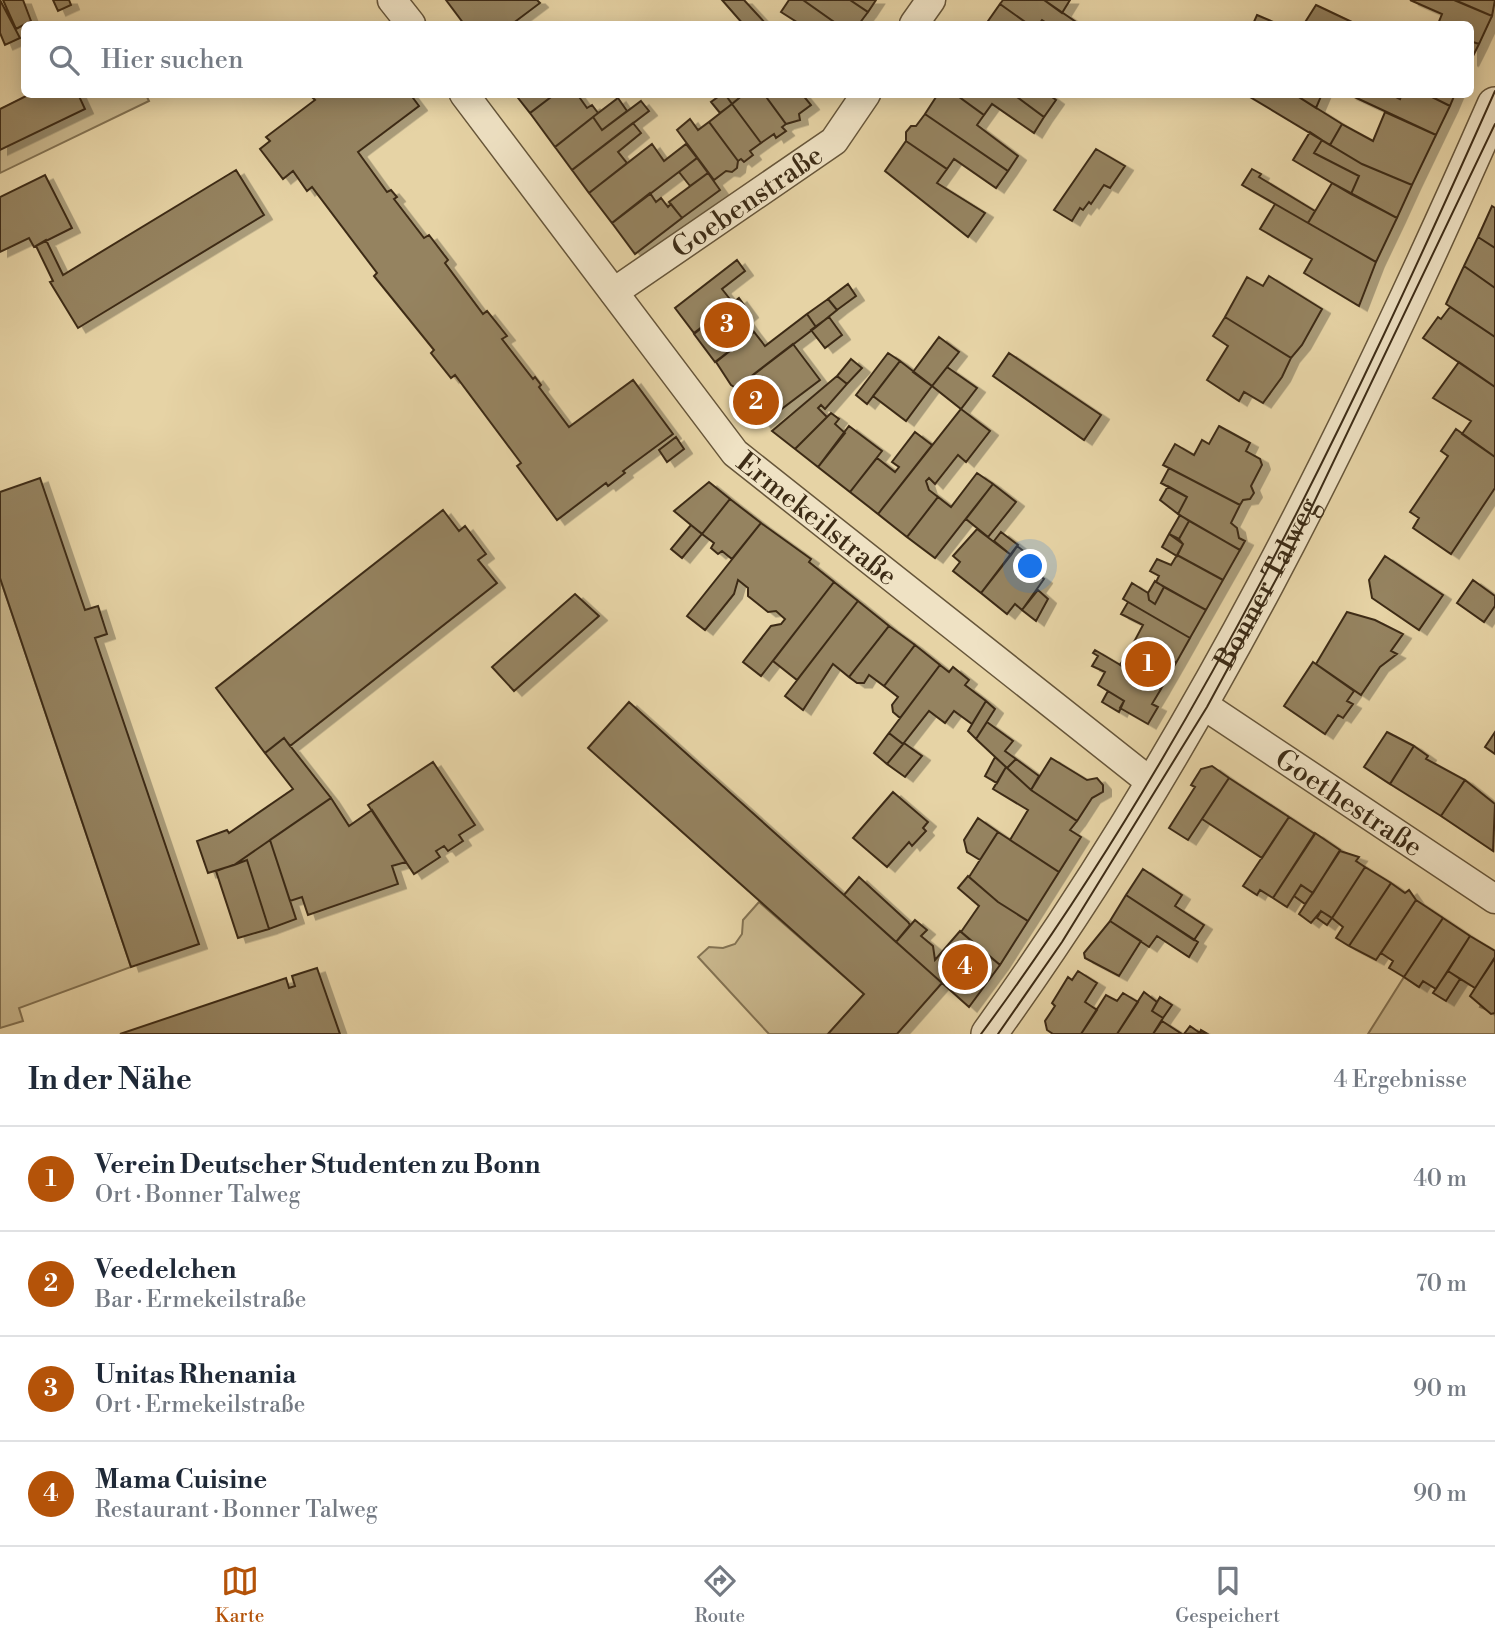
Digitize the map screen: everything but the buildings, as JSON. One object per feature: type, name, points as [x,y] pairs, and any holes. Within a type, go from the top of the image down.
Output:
[{"type":"street","points":[[392,0],[409,21]]},
{"type":"street","points":[[916,21],[931,0]]},
{"type":"street","name":"Ermekeilstraße","points":[[467,98],[735,453],[1153,784]]},
{"type":"street","name":"Goebenstraße","points":[[614,292],[834,141],[863,98]]},
{"type":"street","name":"Bonner Talweg","points":[[989,1034],[1065,925],[1202,704],[1282,557],[1422,265],[1495,105]]},
{"type":"street","name":"Goethestraße","points":[[1202,704],[1495,900]]},
{"type":"shaded area","points":[[24,98],[148,98],[149,101],[0,173],[0,109]]},
{"type":"shaded area","points":[[0,578],[131,967],[19,1008],[23,1021],[0,1028]]},
{"type":"shaded area","points":[[759,902],[864,994],[828,1034],[769,1034],[698,957],[709,947],[723,948],[735,944],[742,934],[743,920]]},
{"type":"shaded area","points":[[1404,977],[1419,987],[1423,981],[1436,989],[1460,979],[1475,988],[1482,1003],[1480,1007],[1495,1013],[1495,1034],[1368,1034]]},
{"type":"tram line","points":[[981,1034],[1058,924],[1131,811],[1264,577],[1383,336],[1495,91]]},
{"type":"tram line","points":[[998,1034],[1062,942],[1207,707],[1286,561],[1495,124]]},
{"type":"place","name":"Unitas Rhenania","points":[[727,325]]},
{"type":"place","name":"Veedelchen","points":[[756,402]]},
{"type":"place","name":"Verein Deutscher Studenten zu Bonn","points":[[1148,664]]},
{"type":"place","name":"Mama Cuisine","points":[[965,967]]}]
